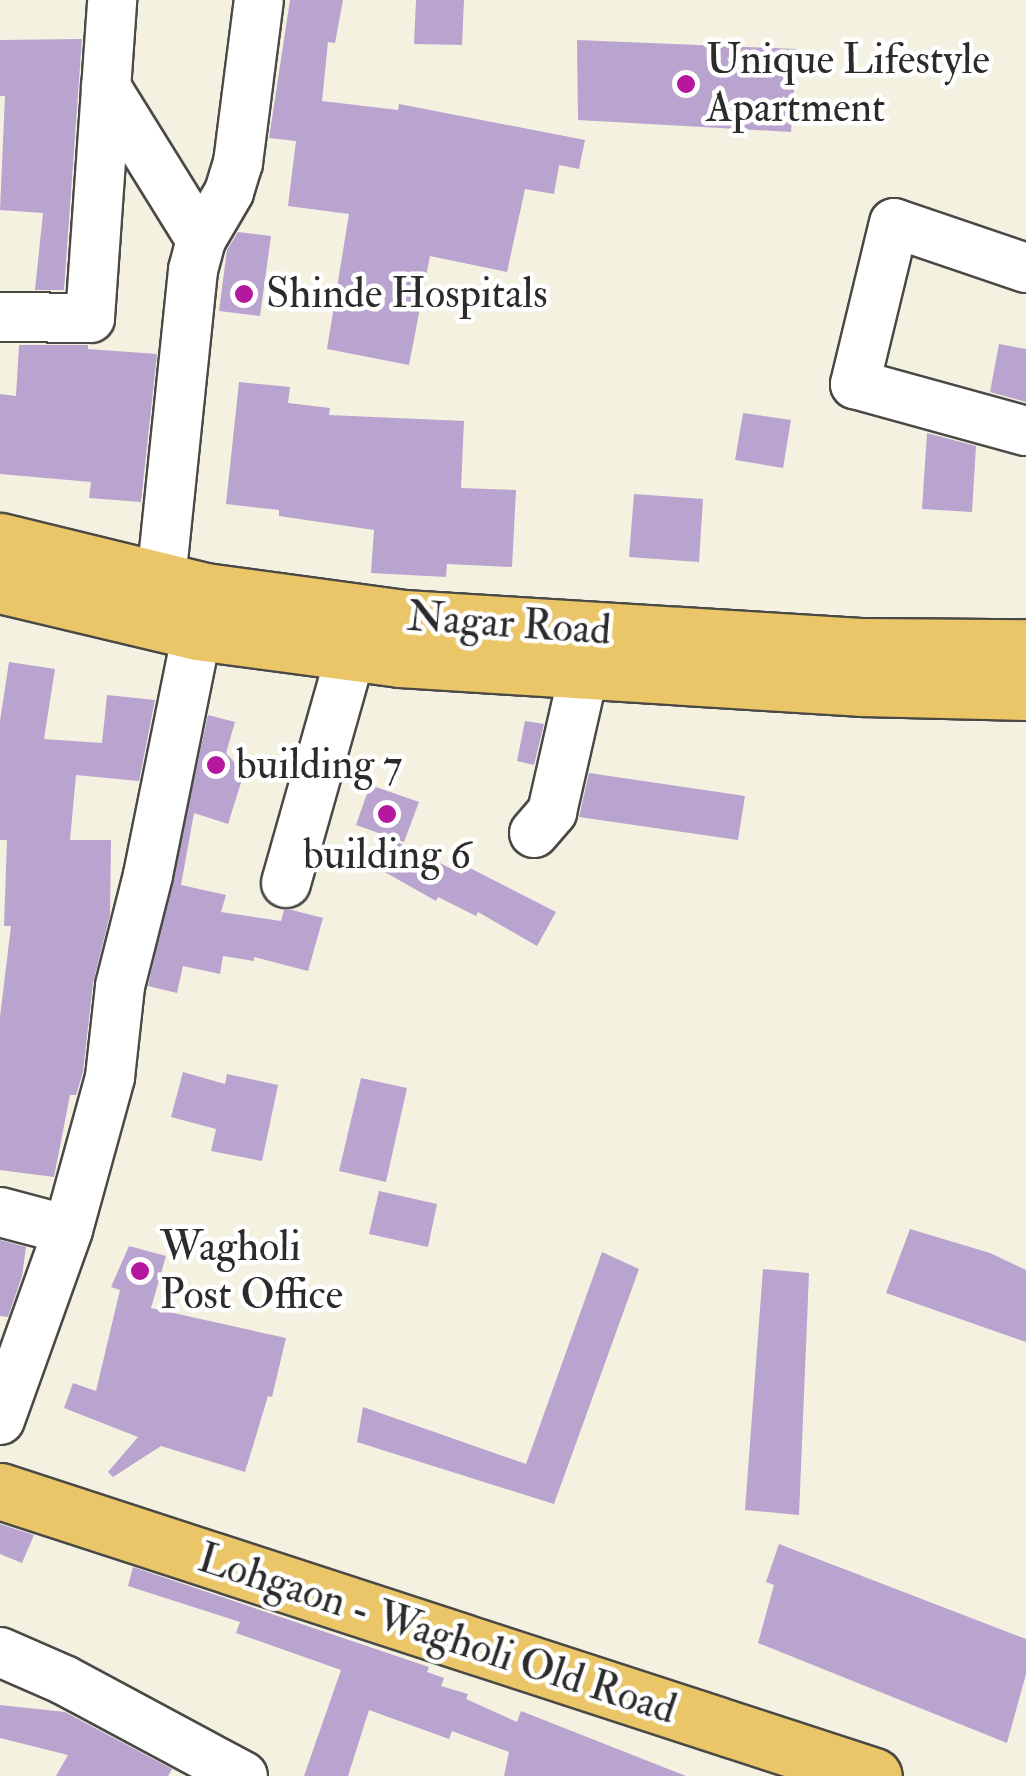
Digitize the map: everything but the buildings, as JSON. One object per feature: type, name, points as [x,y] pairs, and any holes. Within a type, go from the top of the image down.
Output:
[{"type":"main road","name":"Nagar Road","points":[[0,542],[205,591],[404,618],[864,646],[1026,647]]},
{"type":"main road","name":"Nagar Road","points":[[0,585],[197,632],[352,653],[863,688],[1026,692]]},
{"type":"main road","name":"Lohgaon - Wagholi Old Road","points":[[0,1491],[874,1776]]},
{"type":"street","points":[[0,317],[90,318],[112,0]]},
{"type":"street","points":[[161,580],[193,270],[201,240],[229,192],[238,162],[259,0]]},
{"type":"street","points":[[106,86],[201,240]]},
{"type":"street","points":[[1026,268],[894,223],[855,384],[1026,431]]},
{"type":"street","points":[[0,1420],[68,1230],[110,1078],[120,986],[148,875],[197,632]]},
{"type":"street","points":[[286,883],[352,653]]},
{"type":"street","points":[[534,833],[552,812],[584,671]]},
{"type":"street","points":[[0,1212],[68,1230]]},
{"type":"street","points":[[0,1652],[64,1680],[243,1776]]},
{"type":"place","name":"Unique Lifestyle Apartment","points":[[686,84]]},
{"type":"place","name":"Shinde Hospitals","points":[[244,294]]},
{"type":"place","name":"building 7","points":[[216,765]]},
{"type":"place","name":"building 6","points":[[387,814]]},
{"type":"place","name":"Wagholi Post Office","points":[[140,1271]]}]
